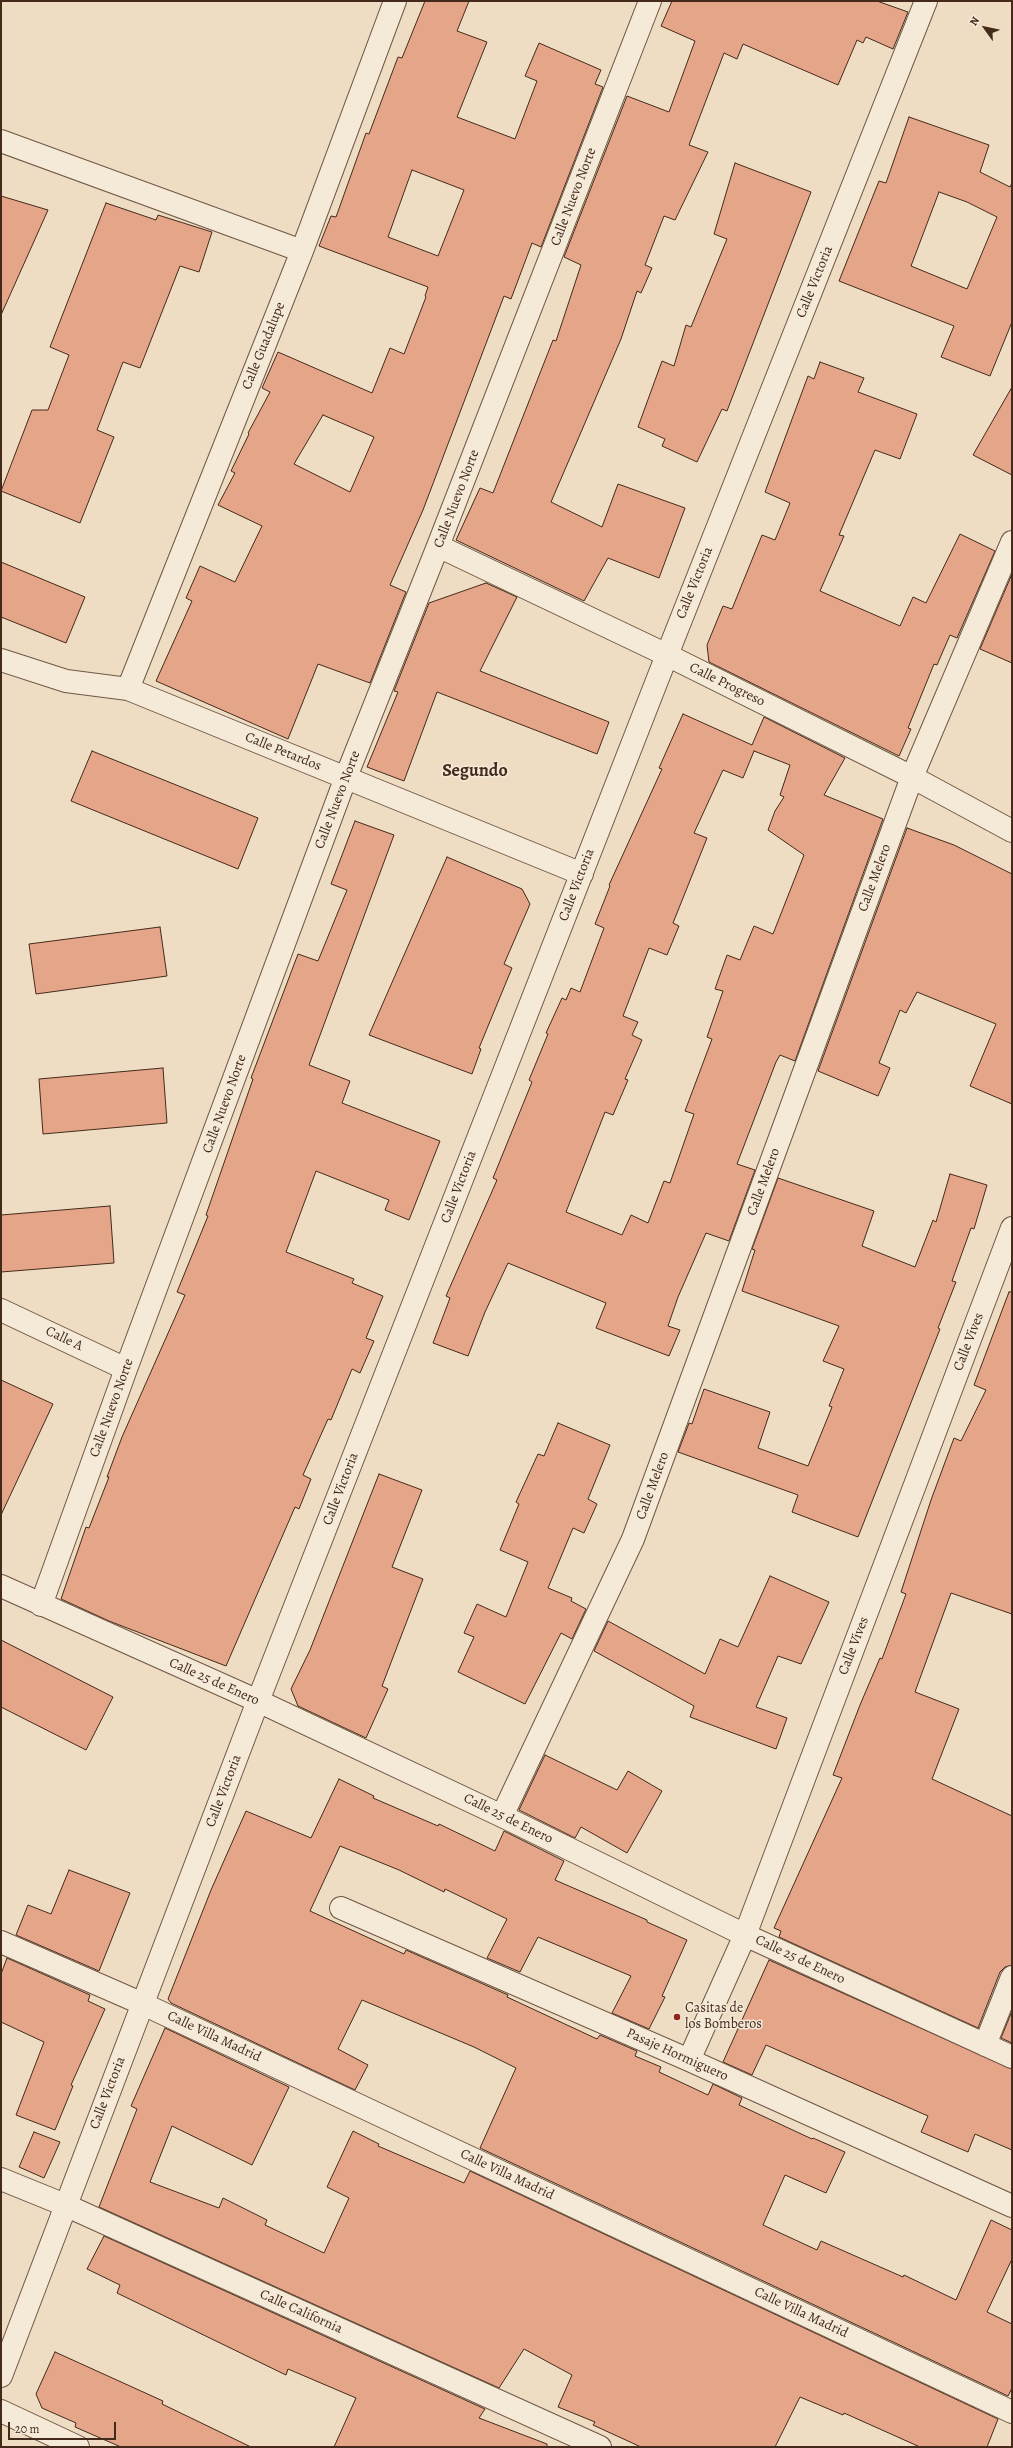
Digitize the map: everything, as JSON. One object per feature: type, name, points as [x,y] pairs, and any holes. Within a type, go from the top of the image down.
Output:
[{"type":"street","name":"Calle Guadalupe","points":[[128,689],[302,251],[395,1]]},
{"type":"street","name":"Calle Nuevo Norte","points":[[41,1605],[126,1369],[346,777],[438,546],[650,1]]},
{"type":"street","name":"Calle Victoria","points":[[1,2376],[65,2204],[258,1701],[667,655],[926,1]]},
{"type":"street","points":[[1,141],[302,251]]},
{"type":"street","name":"Calle Melero","points":[[502,1816],[633,1539],[912,777],[1012,542]]},
{"type":"street","name":"Calle Progreso","points":[[438,546],[667,655],[912,777],[1012,831]]},
{"type":"street","name":"Calle Petardos","points":[[1,660],[66,680],[128,689],[582,874]]},
{"type":"street","name":"Calle Vives","points":[[689,2060],[745,1935],[1012,1228]]},
{"type":"street","name":"Calle A","points":[[1,1310],[126,1369]]},
{"type":"street","name":"Calle 25 de Enero","points":[[1,1586],[258,1701],[502,1816],[745,1935],[1012,2057]]},
{"type":"street","name":"Pasaje Hormiguero","points":[[341,1908],[689,2060],[1012,2206]]},
{"type":"street","name":"Calle Villa Madrid","points":[[1,1942],[143,2004],[1012,2412]]},
{"type":"street","points":[[985,2044],[1012,1977]]},
{"type":"street","name":"Calle California","points":[[1,2180],[65,2204],[600,2447]]},
{"type":"street","points":[[1,2411],[78,2447]]},
{"type":"building","points":[[425,1],[469,1],[457,31],[487,42],[457,117],[515,139],[537,81],[525,76],[539,43],[601,70],[595,84],[603,87],[541,247],[532,243],[511,299],[504,296],[423,510],[390,585],[406,592],[370,683],[318,664],[288,739],[156,681],[192,601],[186,598],[200,566],[235,582],[262,526],[218,505],[235,473],[231,471],[249,434],[248,433],[270,392],[262,388],[278,352],[372,393],[390,348],[404,354],[426,297],[428,287],[319,246],[331,216],[336,217],[366,133],[369,134],[398,57],[402,58]],"holes":[[[412,170],[464,190],[438,256],[388,237]],[[323,415],[374,437],[350,492],[294,464]]]},
{"type":"building","points":[[672,1],[877,1],[908,12],[893,49],[866,37],[863,43],[857,40],[838,85],[743,44],[737,59],[724,53],[689,145],[708,152],[675,220],[664,216],[645,265],[652,268],[641,293],[637,291],[621,339],[551,502],[602,527],[618,484],[685,508],[659,578],[608,558],[584,601],[456,540],[480,488],[493,493],[553,340],[556,341],[581,265],[564,257],[627,96],[669,112],[695,41],[661,26]]},
{"type":"building","points":[[909,117],[989,145],[980,172],[1010,187],[1012,183],[1012,322],[990,376],[941,357],[954,326],[839,281],[879,181],[886,183]],"holes":[[[939,192],[967,202],[997,217],[967,289],[911,266]]]},
{"type":"building","points":[[735,163],[811,192],[727,411],[722,409],[697,462],[662,446],[665,439],[638,427],[662,361],[674,366],[686,325],[691,327],[727,239],[714,234]]},
{"type":"building","points":[[1,196],[48,210],[1,315]]},
{"type":"building","points":[[106,203],[156,220],[158,215],[212,232],[199,272],[180,266],[140,368],[123,362],[97,430],[114,437],[80,523],[1,491],[32,410],[48,410],[69,355],[50,347]]},
{"type":"building","points":[[820,362],[864,378],[858,392],[917,414],[900,459],[875,450],[839,535],[844,536],[820,591],[900,626],[913,597],[926,603],[960,534],[995,551],[957,638],[950,635],[937,665],[934,664],[908,728],[911,729],[899,756],[709,662],[707,645],[723,606],[732,609],[762,535],[775,540],[790,503],[765,492],[808,376],[814,379]]},
{"type":"building","points":[[1012,387],[1012,475],[973,455]]},
{"type":"building","points":[[1,562],[85,597],[66,643],[1,617]]},
{"type":"building","points":[[1012,574],[1012,663],[980,649]]},
{"type":"building","points":[[486,583],[517,597],[480,671],[609,722],[597,754],[437,692],[404,781],[367,767],[398,692],[394,691],[429,603]]},
{"type":"building","points":[[683,714],[752,745],[764,717],[845,758],[824,795],[883,819],[795,1061],[780,1055],[776,1062],[737,1164],[755,1170],[729,1241],[706,1233],[678,1297],[668,1326],[680,1330],[669,1356],[596,1328],[606,1303],[508,1263],[485,1312],[468,1356],[433,1343],[450,1298],[446,1296],[497,1180],[493,1178],[532,1082],[529,1080],[548,1034],[546,1033],[562,998],[566,1000],[571,988],[580,992],[604,928],[595,924],[610,886],[609,885],[662,769],[659,768]],"holes":[[[754,751],[790,765],[780,795],[784,797],[775,811],[768,830],[804,855],[773,934],[754,926],[740,960],[727,955],[715,989],[723,991],[707,1037],[712,1039],[685,1111],[694,1114],[670,1183],[664,1181],[648,1223],[631,1215],[622,1235],[566,1212],[605,1112],[613,1115],[628,1080],[625,1079],[642,1040],[632,1035],[638,1022],[623,1016],[649,948],[667,955],[679,926],[673,923],[707,838],[694,833],[723,770],[743,778]]]},
{"type":"building","points":[[92,751],[258,818],[238,869],[71,801]]},
{"type":"building","points":[[355,821],[394,835],[309,1065],[350,1081],[342,1103],[440,1141],[409,1220],[385,1210],[389,1200],[316,1171],[286,1252],[354,1279],[352,1283],[383,1296],[366,1338],[374,1341],[360,1373],[352,1369],[331,1420],[328,1419],[303,1475],[311,1479],[299,1509],[295,1507],[226,1666],[109,1621],[61,1599],[86,1527],[89,1528],[109,1477],[107,1477],[122,1437],[185,1295],[177,1292],[208,1216],[206,1215],[253,1079],[251,1078],[298,954],[318,961],[347,890],[331,884]]},
{"type":"building","points":[[907,828],[954,845],[1012,874],[1012,1104],[970,1086],[996,1024],[917,992],[906,1013],[900,1010],[879,1063],[890,1068],[878,1096],[818,1071]]},
{"type":"building","points":[[447,857],[522,889],[530,904],[504,964],[512,968],[479,1048],[481,1049],[472,1074],[369,1035]]},
{"type":"building","points":[[160,927],[167,976],[36,994],[29,944]]},
{"type":"building","points":[[163,1068],[167,1123],[43,1134],[39,1079]]},
{"type":"building","points":[[950,1174],[987,1185],[974,1229],[971,1228],[952,1281],[956,1282],[938,1328],[940,1329],[858,1537],[792,1512],[798,1495],[678,1452],[689,1423],[692,1424],[704,1389],[770,1412],[758,1448],[808,1466],[832,1407],[829,1406],[844,1369],[823,1361],[839,1326],[742,1291],[755,1250],[752,1249],[778,1178],[874,1211],[862,1246],[915,1267],[933,1220],[936,1222]]},
{"type":"building","points":[[110,1206],[114,1263],[1,1272],[1,1215]]},
{"type":"building","points":[[1009,1292],[1012,1292],[1012,1614],[951,1593],[915,1692],[959,1709],[932,1779],[1012,1816],[1012,1965],[1005,1967],[1000,1972],[978,2028],[779,1937],[781,1931],[774,1928],[842,1778],[833,1775],[860,1705],[880,1658],[882,1659],[906,1594],[901,1592],[931,1500],[954,1438],[961,1441],[986,1390],[974,1385]]},
{"type":"building","points":[[1,1380],[53,1404],[1,1515]]},
{"type":"building","points":[[558,1423],[610,1445],[588,1499],[597,1504],[584,1533],[573,1528],[548,1588],[572,1598],[571,1601],[586,1609],[572,1639],[561,1633],[525,1704],[458,1672],[474,1637],[464,1633],[477,1604],[506,1617],[528,1562],[500,1550],[519,1504],[516,1502],[538,1454],[544,1456]]},
{"type":"building","points":[[379,1474],[422,1490],[392,1567],[423,1579],[382,1686],[388,1689],[366,1738],[298,1706],[291,1689],[310,1650]]},
{"type":"building","points":[[770,1576],[829,1602],[801,1664],[778,1656],[756,1707],[787,1718],[776,1749],[690,1717],[694,1706],[594,1651],[608,1621],[705,1674],[720,1639],[738,1647]]},
{"type":"building","points":[[1,1640],[113,1697],[86,1750],[1,1707]]},
{"type":"building","points":[[545,1755],[617,1790],[628,1771],[662,1791],[627,1853],[581,1827],[575,1838],[519,1810]]},
{"type":"building","points":[[339,1779],[374,1796],[373,1798],[438,1826],[439,1824],[495,1851],[504,1831],[564,1861],[555,1880],[647,1920],[647,1922],[687,1940],[662,1996],[665,1997],[649,2029],[612,2013],[631,1976],[538,1937],[520,1972],[487,1958],[507,1919],[445,1889],[444,1892],[399,1870],[340,1846],[310,1911],[404,1954],[406,1950],[508,1995],[507,1997],[597,2039],[600,2035],[637,2051],[635,2056],[661,2067],[659,2072],[708,2095],[713,2084],[742,2098],[739,2105],[812,2139],[813,2138],[845,2152],[826,2193],[785,2175],[763,2225],[817,2250],[821,2241],[903,2277],[904,2275],[956,2300],[991,2220],[1012,2230],[1012,2259],[987,2312],[1012,2324],[1012,2388],[1008,2396],[480,2148],[516,2068],[474,2047],[362,2000],[338,2049],[368,2065],[355,2090],[171,2003],[168,1999],[211,1890],[246,1811],[311,1838]]},
{"type":"building","points":[[69,1870],[130,1893],[99,1971],[16,1935],[28,1905],[51,1914]]},
{"type":"building","points":[[7,1958],[90,1995],[88,2001],[105,2009],[71,2085],[73,2086],[55,2130],[16,2115],[44,2042],[1,2022],[1,1974]]},
{"type":"building","points":[[769,1960],[1012,2069],[1012,2150],[975,2134],[968,2152],[921,2132],[928,2116],[766,2045],[752,2075],[723,2062]]},
{"type":"building","points":[[1012,2011],[1012,2043],[1001,2038]]},
{"type":"building","points":[[165,2028],[289,2087],[252,2165],[172,2126],[150,2182],[219,2208],[223,2198],[267,2220],[265,2225],[324,2253],[349,2198],[327,2187],[353,2131],[379,2144],[378,2146],[464,2183],[470,2171],[998,2419],[987,2447],[920,2447],[844,2413],[843,2415],[800,2397],[775,2447],[641,2447],[593,2425],[595,2422],[558,2407],[572,2375],[524,2349],[499,2388],[99,2207],[137,2109],[131,2106]]},
{"type":"building","points":[[34,2132],[60,2142],[44,2178],[19,2167]]},
{"type":"building","points":[[104,2236],[485,2409],[479,2418],[547,2444],[547,2447],[334,2447],[356,2398],[288,2369],[286,2375],[117,2293],[120,2285],[87,2269]]},
{"type":"building","points":[[55,2352],[163,2401],[162,2404],[251,2447],[121,2447],[75,2427],[76,2423],[42,2408],[36,2394]]},
{"type":"place","name":"Casitas de los Bomberos","points":[[677,2017]]},
{"type":"district","name":"Segundo","points":[[475,772]]}]
